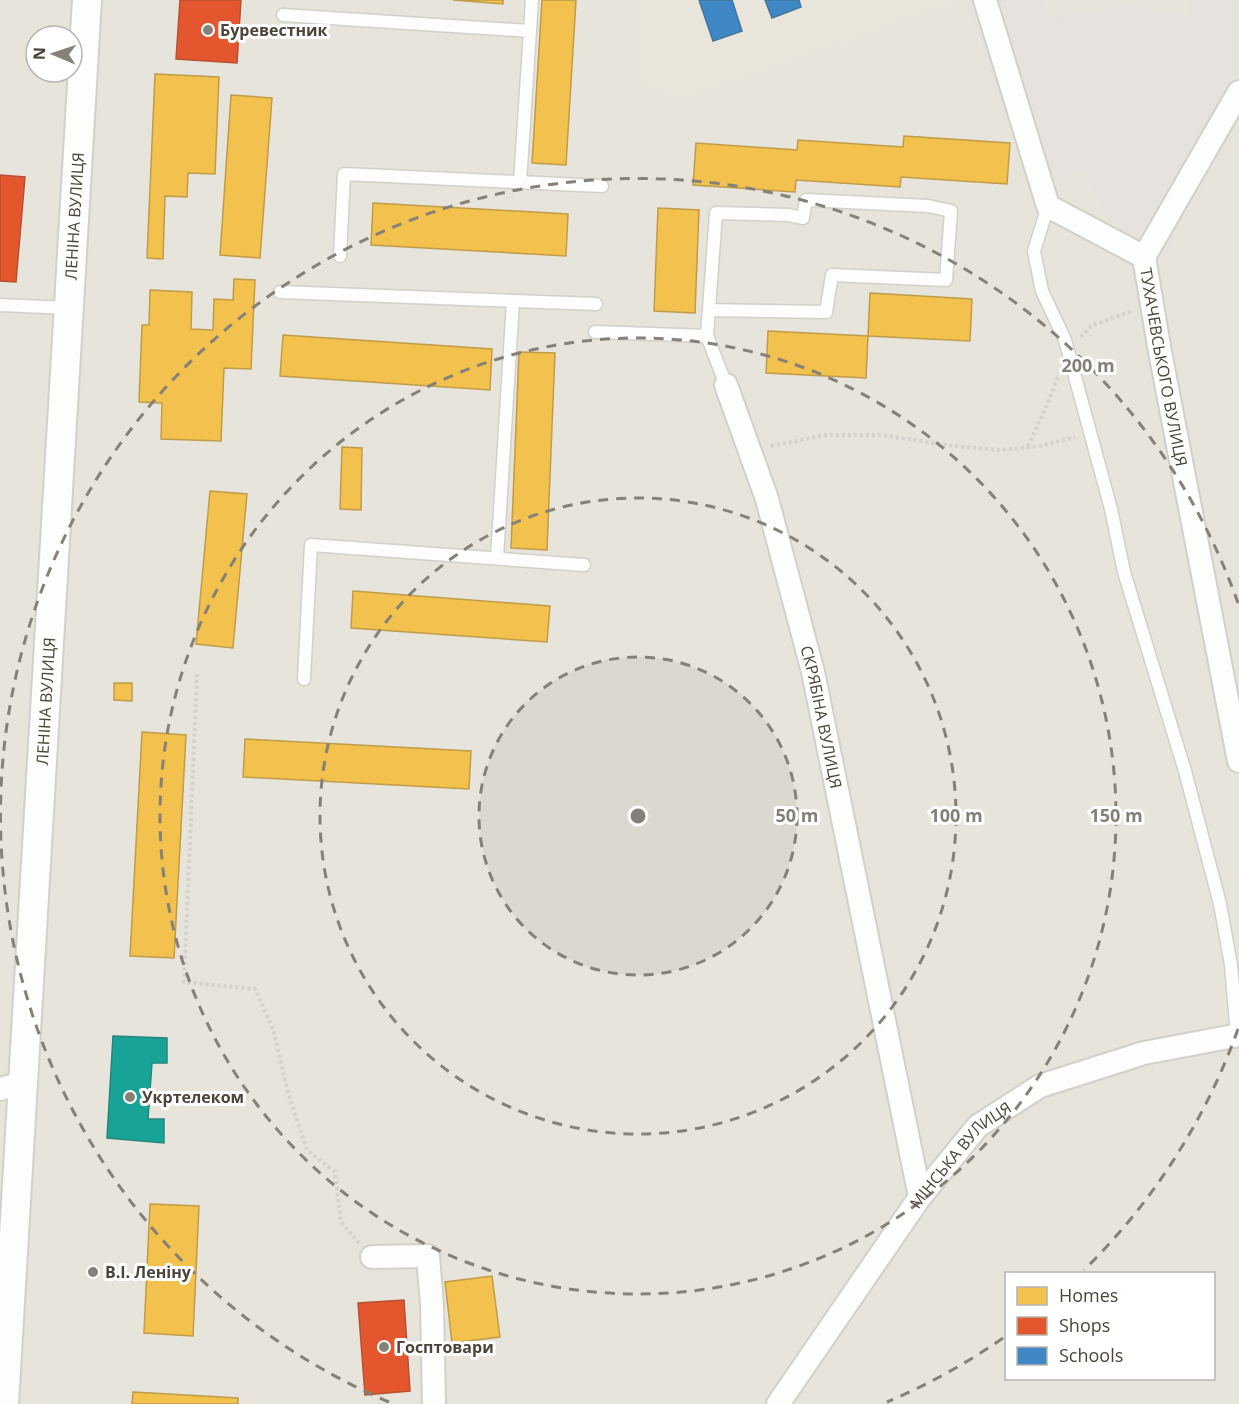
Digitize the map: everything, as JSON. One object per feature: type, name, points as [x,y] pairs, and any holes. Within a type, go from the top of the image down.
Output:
[{"type":"street","name":"ЛЕНІНА ВУЛИЦЯ","points":[[4,1404],[11,1086],[68,308],[87,0]]},
{"type":"street","points":[[985,0],[1048,206]]},
{"type":"street","points":[[1144,257],[1239,92]]},
{"type":"street","name":"ТУХАЧЕВСЬКОГО ВУЛИЦЯ","points":[[1048,206],[1144,257],[1160,352],[1239,761]]},
{"type":"street","name":"СКРЯБІНА ВУЛИЦЯ","points":[[726,385],[767,499],[813,672],[920,1197]]},
{"type":"street","name":"МІНСЬКА ВУЛИЦЯ","points":[[781,1403],[920,1197],[978,1126],[1040,1086],[1144,1053],[1238,1035]]},
{"type":"street","points":[[372,1257],[428,1256],[432,1305],[434,1404]]},
{"type":"lane","points":[[520,182],[532,0]]},
{"type":"lane","points":[[283,15],[530,31]]},
{"type":"lane","points":[[340,256],[344,174],[602,186]]},
{"type":"lane","points":[[709,310],[826,312],[832,275],[946,280],[951,211],[928,206],[806,200],[803,218],[788,215],[716,213],[706,336],[726,385]]},
{"type":"lane","points":[[1048,206],[1034,251],[1042,291],[1065,340],[1111,509],[1124,572],[1185,771],[1220,904],[1231,965],[1238,1035]]},
{"type":"lane","points":[[280,292],[596,304]]},
{"type":"lane","points":[[497,558],[513,302]]},
{"type":"lane","points":[[0,304],[68,308]]},
{"type":"lane","points":[[595,332],[706,336]]},
{"type":"lane","points":[[304,679],[311,545],[584,564]]},
{"type":"path","points":[[750,450],[826,435],[881,435],[999,450],[1040,446],[1089,433]]},
{"type":"path","points":[[197,674],[184,982],[255,989],[273,1029],[288,1093],[307,1149],[335,1172],[341,1222],[372,1257]]},
{"type":"shaded area","points":[[0,0],[1239,0],[1239,1404],[0,1404]]},
{"type":"shaded area","points":[[635,0],[946,0],[947,5],[683,100],[634,82]]},
{"type":"shaded area","points":[[967,0],[1043,0],[1053,20],[1128,3],[1188,17],[1189,0],[1239,0],[1239,73],[1166,256],[1113,225],[1081,171],[1030,187]]},
{"type":"building: Homes","points":[[453,0],[503,0],[503,4]]},
{"type":"building: Homes","points":[[542,0],[576,0],[566,165],[532,163]]},
{"type":"building: Homes","points":[[155,74],[219,77],[215,174],[188,173],[187,197],[165,196],[163,259],[147,258]]},
{"type":"building: Homes","points":[[231,95],[272,98],[260,258],[220,255]]},
{"type":"building: Homes","points":[[904,136],[1010,143],[1007,184],[901,177],[900,187],[796,180],[795,192],[693,185],[696,143],[797,150],[798,140],[903,147]]},
{"type":"building: Homes","points":[[373,203],[568,214],[566,256],[371,245]]},
{"type":"building: Homes","points":[[658,208],[699,210],[695,313],[654,311]]},
{"type":"building: Homes","points":[[234,279],[255,280],[251,369],[224,368],[221,441],[161,439],[162,403],[139,402],[142,325],[149,325],[150,290],[192,292],[191,329],[213,330],[214,299],[233,300]]},
{"type":"building: Homes","points":[[870,293],[972,299],[970,341],[868,336]]},
{"type":"building: Homes","points":[[768,331],[868,336],[866,378],[766,373]]},
{"type":"building: Homes","points":[[283,335],[492,349],[490,390],[280,376]]},
{"type":"building: Homes","points":[[519,352],[555,353],[547,550],[511,548]]},
{"type":"building: Homes","points":[[342,447],[362,448],[361,510],[340,509]]},
{"type":"building: Homes","points":[[210,491],[247,494],[233,648],[196,644]]},
{"type":"building: Homes","points":[[353,591],[550,606],[547,642],[351,628]]},
{"type":"building: Homes","points":[[114,683],[132,683],[132,701],[114,700]]},
{"type":"building: Homes","points":[[142,732],[186,735],[174,958],[130,956]]},
{"type":"building: Homes","points":[[245,739],[471,751],[469,789],[243,777]]},
{"type":"building: Homes","points":[[150,1204],[199,1206],[193,1336],[144,1333]]},
{"type":"building: Homes","points":[[492,1276],[500,1337],[452,1343],[445,1282]]},
{"type":"building: Homes","points":[[133,1392],[238,1398],[238,1404],[132,1404]]},
{"type":"building: Shops","name":"Буревестник","points":[[180,0],[241,0],[237,63],[176,59]]},
{"type":"building: Shops","points":[[0,175],[25,177],[16,282],[0,281]]},
{"type":"building: Shops","name":"Госптовари","points":[[404,1300],[410,1391],[365,1395],[358,1303]]},
{"type":"building: Schools","points":[[699,0],[732,0],[742,31],[713,41]]},
{"type":"building: Schools","points":[[765,0],[799,0],[801,7],[772,18]]},
{"type":"building: Public","points":[[113,1036],[167,1038],[167,1063],[152,1063],[148,1119],[164,1119],[164,1143],[107,1138]]},
{"type":"place","name":"Буревестник","points":[[208,30]]},
{"type":"place","name":"Укртелеком","points":[[130,1097]]},
{"type":"place","name":"В.І. Леніну","points":[[93,1272]]},
{"type":"place","name":"Госптовари","points":[[384,1347]]}]
